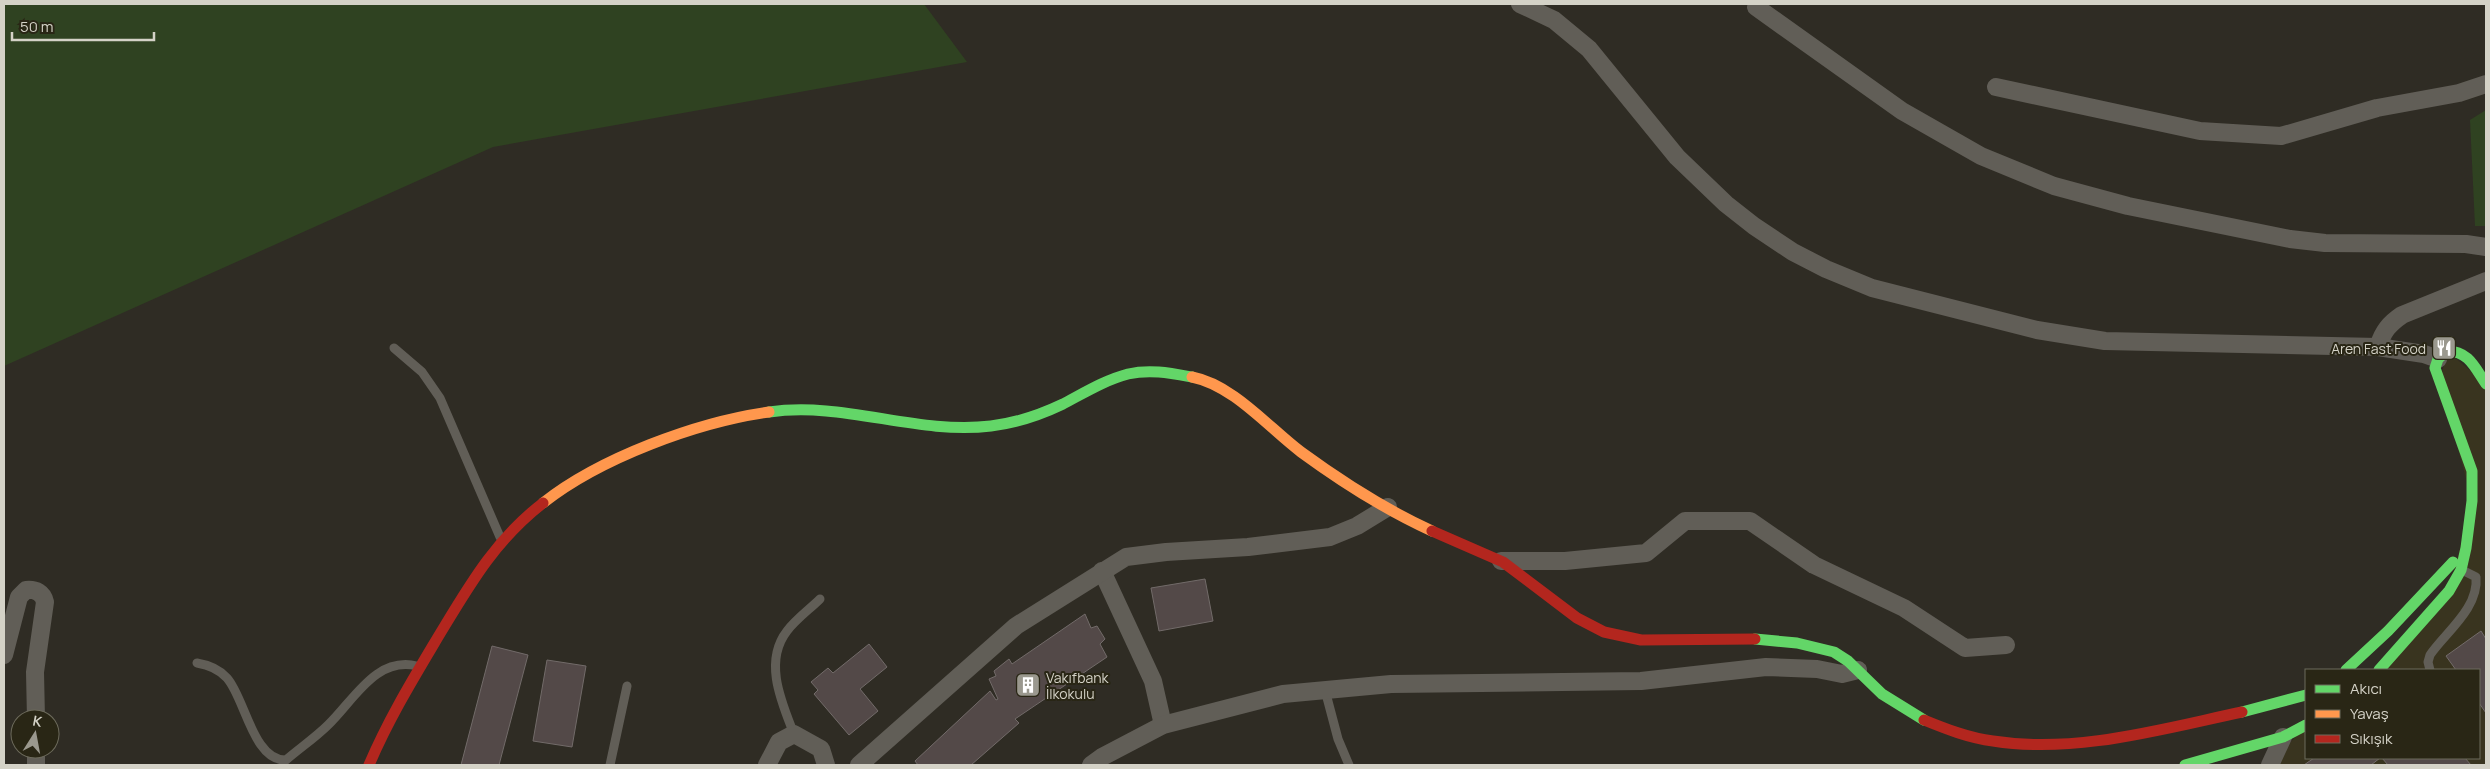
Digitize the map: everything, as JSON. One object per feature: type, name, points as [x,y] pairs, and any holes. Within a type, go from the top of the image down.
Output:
[{"type":"street","points":[[1520,4],[1554,20],[1589,49],[1677,157],[1726,204],[1793,252],[1826,269],[1872,288],[2037,330],[2106,341],[2378,347],[2424,354],[2438,359]]},
{"type":"street","points":[[1756,7],[1902,111],[1982,156],[2054,186],[2128,206],[2290,239],[2325,243],[2466,244],[2486,247]]},
{"type":"street","points":[[1996,88],[2200,131],[2281,136],[2377,108],[2459,93],[2486,84]]},
{"type":"street","points":[[2378,347],[2383,332],[2391,322],[2402,315],[2486,281]]},
{"type":"street","points":[[2381,669],[2449,592],[2461,570],[2466,548],[2472,501],[2472,471],[2464,444],[2440,382],[2436,368],[2438,359],[2447,351],[2458,351],[2469,358],[2486,384]]},
{"type":"street","points":[[370,765],[376,748],[420,667],[483,562],[501,540],[526,516],[565,489],[629,455],[696,427],[788,409],[835,410],[929,423],[980,427],[1014,422],[1041,413],[1113,379],[1150,369],[1169,371],[1209,381],[1232,394],[1268,427],[1335,475],[1388,507],[1437,533],[1501,561],[1535,584],[1572,614],[1591,626],[1613,636],[1630,640],[1740,639],[1811,646],[1838,653],[1850,659],[1876,690],[1921,718],[1952,731],[1983,740],[2020,746],[2058,747],[2093,742],[2271,706],[2305,695]]},
{"type":"street","points":[[859,765],[1016,626],[1126,557],[1166,552],[1248,547],[1330,537],[1357,526],[1388,507]]},
{"type":"street","points":[[1501,561],[1565,561],[1646,553],[1685,521],[1750,521],[1814,564],[1904,608],[1965,648],[2006,645]]},
{"type":"street","points":[[2347,669],[2388,631],[2466,548]]},
{"type":"street","points":[[1102,571],[1153,681],[1163,725]]},
{"type":"street","points":[[4,655],[19,597],[26,590],[36,590],[41,593],[45,602],[35,672],[36,709]]},
{"type":"street","points":[[1091,765],[1102,757],[1163,725],[1283,694],[1391,684],[1641,681],[1766,667],[1808,668],[1842,674],[1858,670]]},
{"type":"street","points":[[2185,765],[2283,737],[2305,726]]},
{"type":"street","points":[[767,765],[779,742],[794,734],[821,749],[826,765]]},
{"type":"street","points":[[2270,765],[2283,737]]},
{"type":"lane","points":[[394,348],[422,372],[440,398],[501,540]]},
{"type":"lane","points":[[2430,669],[2428,662],[2430,655],[2465,611],[2475,593],[2476,577],[2461,570]]},
{"type":"lane","points":[[794,734],[779,697],[776,675],[778,653],[786,631],[820,599]]},
{"type":"lane","points":[[197,663],[212,667],[227,677],[236,693],[250,729],[270,754],[281,760],[286,760],[328,725],[357,691],[384,668],[400,664],[420,667]]},
{"type":"lane","points":[[610,765],[627,686]]},
{"type":"lane","points":[[1325,690],[1338,738],[1349,765]]},
{"type":"shaded area","points":[[2447,351],[2486,384],[2486,765],[2270,765],[2305,726],[2305,759],[2480,759],[2480,669],[2380,669],[2449,591],[2472,501],[2440,382]]},
{"type":"green space","points":[[4,4],[924,4],[967,62],[493,147],[4,366]]},
{"type":"green space","points":[[2486,110],[2486,226],[2475,226],[2470,120]]},
{"type":"building","points":[[1205,579],[1213,621],[1159,631],[1151,588]]},
{"type":"building","name":"Vakıfbank İlkokulu","points":[[1085,614],[1091,628],[1097,626],[1105,639],[1100,644],[1107,657],[1015,719],[1019,723],[971,765],[918,765],[915,761],[990,691],[996,700],[998,699],[989,679],[996,676],[994,671],[1009,659],[1012,664]]},
{"type":"building","points":[[2481,631],[2486,639],[2486,713],[2480,704],[2480,669],[2455,669],[2446,656]]},
{"type":"building","points":[[869,644],[887,667],[860,689],[878,711],[849,735],[814,694],[818,690],[811,682],[828,668],[833,673]]},
{"type":"building","points":[[492,646],[528,655],[499,765],[461,765]]},
{"type":"building","points":[[547,660],[586,666],[572,747],[533,741]]},
{"type":"building","points":[[2313,759],[2379,759],[2371,765],[2304,765]]},
{"type":"building","points":[[2383,759],[2466,759],[2471,765],[2388,765]]},
{"type":"traffic: fast","points":[[2380,669],[2449,591],[2461,570],[2466,548],[2472,501],[2472,471],[2435,368],[2438,359],[2447,351],[2461,354],[2471,362],[2486,384]]},
{"type":"traffic: fast","points":[[769,412],[825,411],[935,426],[963,428],[991,426],[1019,421],[1046,412],[1103,383],[1128,374],[1152,372],[1192,377]]},
{"type":"traffic: fast","points":[[2347,669],[2388,631],[2453,562]]},
{"type":"traffic: fast","points":[[1755,639],[1797,643],[1834,652],[1848,661],[1882,694],[1924,720]]},
{"type":"traffic: fast","points":[[2242,712],[2305,695]]},
{"type":"traffic: fast","points":[[2185,765],[2283,737],[2305,726]]},
{"type":"traffic: slow","points":[[1192,377],[1207,381],[1222,389],[1250,408],[1301,452],[1332,474],[1381,505],[1432,531]]},
{"type":"traffic: slow","points":[[543,503],[592,471],[650,444],[711,424],[769,412]]},
{"type":"traffic: jam","points":[[369,765],[401,700],[472,582],[510,533],[543,503]]},
{"type":"traffic: jam","points":[[1432,531],[1503,562],[1577,618],[1604,632],[1641,640],[1755,639]]},
{"type":"traffic: jam","points":[[1924,720],[1958,733],[1984,740],[2024,744],[2056,744],[2118,738],[2242,712]]},
{"type":"place","name":"Aren Fast Food","points":[[2444,348]]},
{"type":"place","name":"Vakıfbank İlkokulu","points":[[1028,685]]}]
